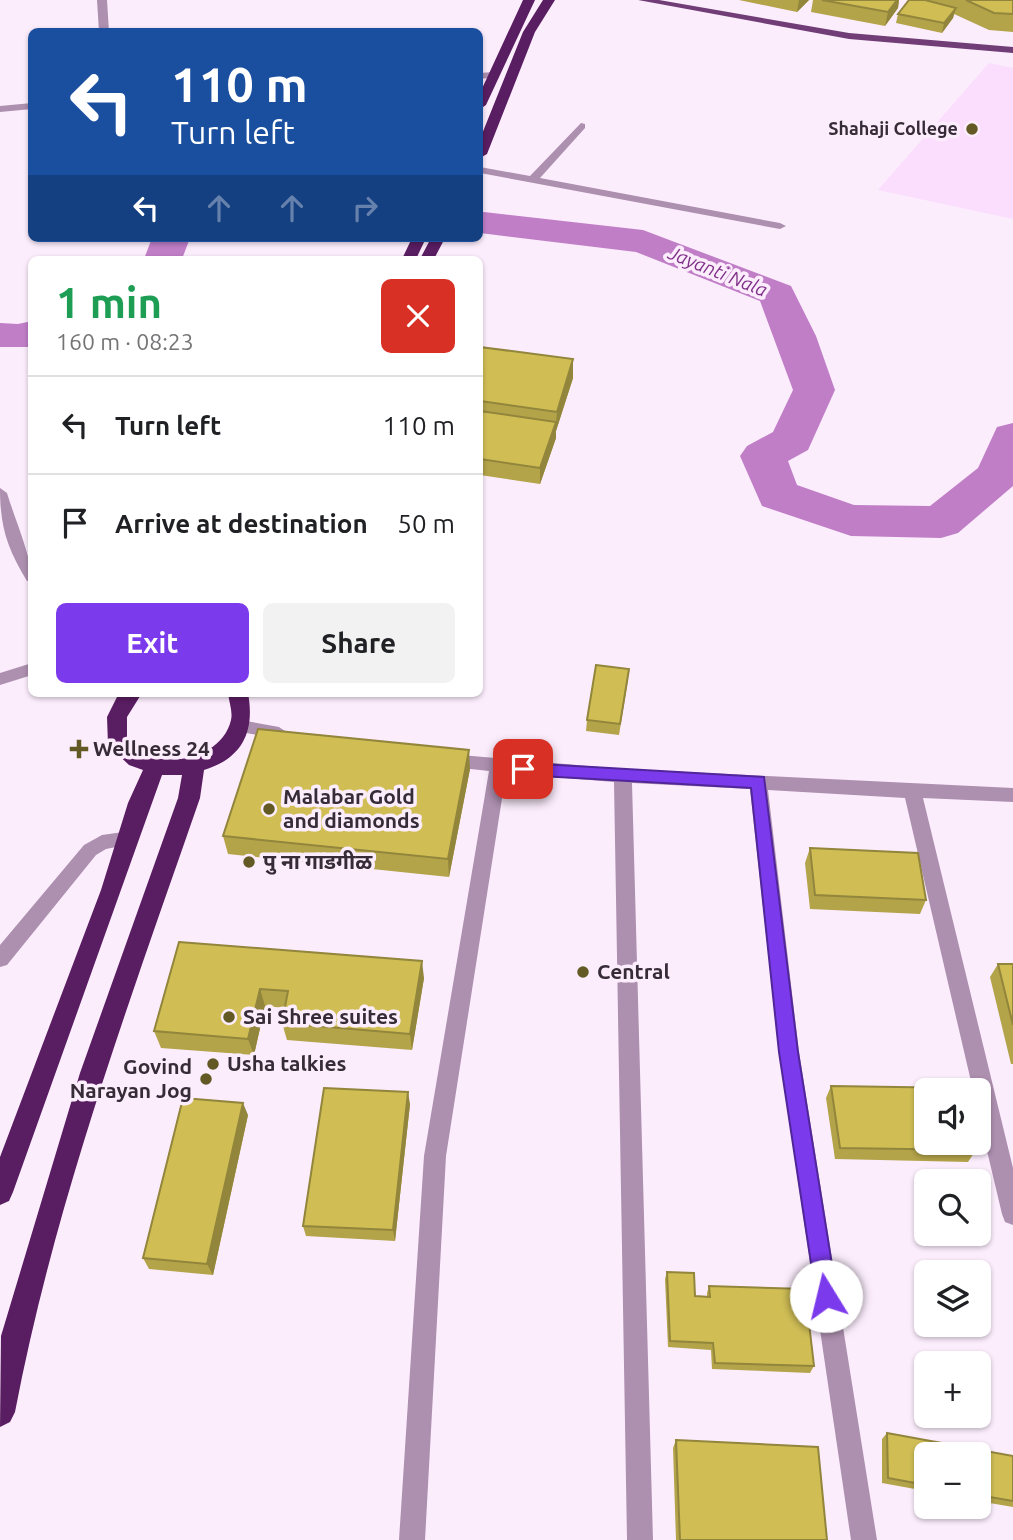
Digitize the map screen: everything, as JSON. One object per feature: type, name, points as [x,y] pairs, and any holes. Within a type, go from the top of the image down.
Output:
[{"type":"highway","points":[[483,98],[529,0]]},
{"type":"highway","points":[[483,147],[530,32],[549,0]]},
{"type":"highway","points":[[127,697],[120,707],[114,733],[127,755],[155,768],[194,766],[220,753],[241,726],[244,708],[240,697]]},
{"type":"highway","points":[[0,1412],[15,1336],[92,1073],[189,798],[194,766]]},
{"type":"highway","points":[[0,1192],[130,838],[139,803],[155,768]]},
{"type":"main road","points":[[643,0],[849,36],[1013,50]]},
{"type":"street","points":[[102,0],[104,28]]},
{"type":"street","points":[[483,76],[493,75]]},
{"type":"street","points":[[0,109],[28,106]]},
{"type":"street","points":[[533,179],[581,126]]},
{"type":"street","points":[[483,171],[780,226]]},
{"type":"street","points":[[0,493],[15,545],[28,569]]},
{"type":"street","points":[[0,679],[28,669]]},
{"type":"street","points":[[241,726],[294,736]]},
{"type":"street","points":[[428,758],[498,767],[623,776],[1013,795]]},
{"type":"street","points":[[412,1540],[435,1156],[498,767]]},
{"type":"street","points":[[623,776],[640,1540]]},
{"type":"street","points":[[758,782],[789,1052],[864,1540]]},
{"type":"street","points":[[912,791],[1008,1172],[1013,1214]]},
{"type":"street","points":[[0,959],[90,850],[102,842],[130,838]]},
{"type":"shaded area","name":"Shahaji College","points":[[989,63],[1013,68],[1013,219],[878,190]]},
{"type":"building","points":[[822,0],[897,0],[888,12]]},
{"type":"building","points":[[909,0],[925,0],[956,8],[944,23],[898,14]]},
{"type":"building","points":[[966,0],[1013,0],[1013,14],[994,13]]},
{"type":"building","points":[[483,347],[573,359],[557,412],[483,401]]},
{"type":"building","points":[[483,411],[556,422],[540,468],[483,459]]},
{"type":"building","points":[[596,665],[629,669],[620,724],[587,720]]},
{"type":"building","points":[[258,729],[469,750],[448,859],[223,836]]},
{"type":"building","points":[[810,848],[918,853],[926,900],[815,895]]},
{"type":"building","points":[[179,942],[422,961],[410,1034],[282,1023],[288,991],[260,989],[248,1039],[154,1031]]},
{"type":"building","points":[[998,964],[1013,964],[1013,1025]]},
{"type":"building","points":[[831,1086],[914,1087],[914,1149],[840,1148]]},
{"type":"building","points":[[324,1088],[408,1092],[393,1230],[303,1226]]},
{"type":"building","points":[[183,1098],[243,1103],[207,1264],[143,1258]]},
{"type":"building","points":[[667,1272],[694,1273],[695,1296],[710,1297],[709,1286],[805,1289],[814,1366],[715,1363],[713,1343],[670,1341]]},
{"type":"building","points":[[887,1433],[936,1442],[914,1442],[914,1483],[888,1478]]},
{"type":"building","points":[[676,1440],[818,1447],[827,1540],[680,1540]]},
{"type":"building","points":[[991,1452],[1013,1456],[1013,1501],[991,1497]]},
{"type":"waterway","name":"Jayanti Nala","points":[[484,223],[643,241],[777,294],[796,336],[814,390],[792,440],[763,456],[778,495],[851,520],[941,522],[998,475],[1013,437]]},
{"type":"waterway","name":"Jayanti Nala","points":[[164,256],[169,242]]},
{"type":"waterway","name":"Jayanti Nala","points":[[0,335],[22,337],[28,335]]},
{"type":"place","name":"Shahaji College","points":[[972,129]]},
{"type":"place","name":"Wellness 24","points":[[79,749]]},
{"type":"place","name":"Malabar Gold and diamonds","points":[[269,809]]},
{"type":"place","name":"पु ना गाडगीळ","points":[[249,862]]},
{"type":"place","name":"Central","points":[[583,972]]},
{"type":"place","name":"Sai Shree suites","points":[[229,1017]]},
{"type":"place","name":"Usha talkies","points":[[213,1064]]},
{"type":"place","name":"Govind Narayan Jog","points":[[206,1079]]},
{"type":"route","points":[[523,769],[758,782],[789,1052],[826,1296]]}]
